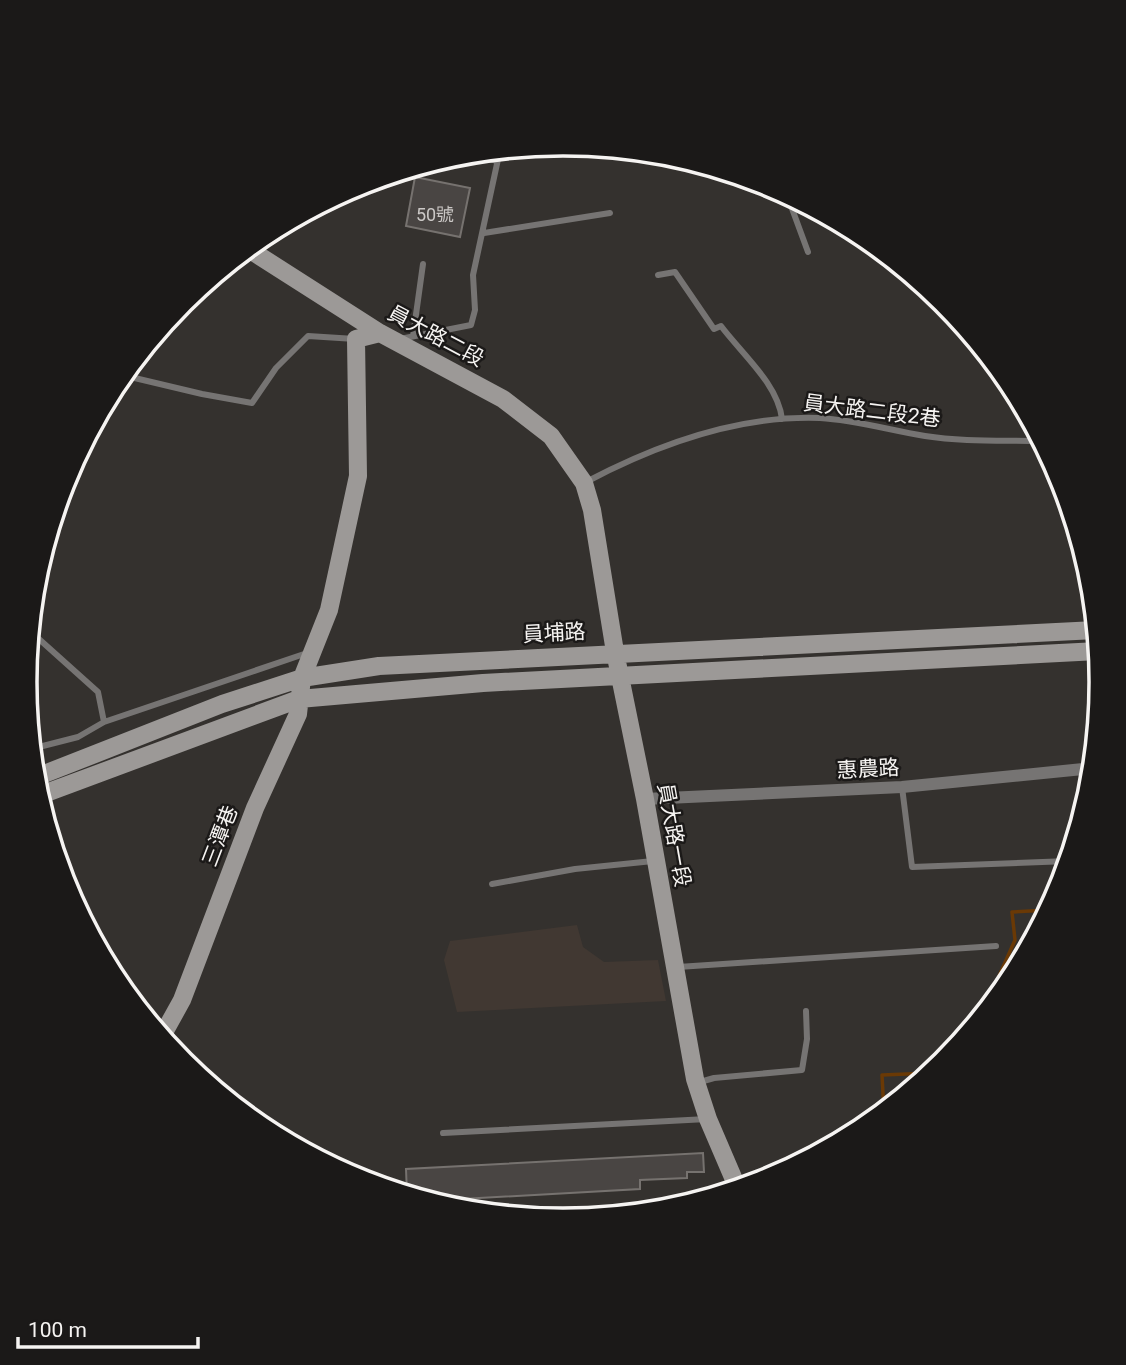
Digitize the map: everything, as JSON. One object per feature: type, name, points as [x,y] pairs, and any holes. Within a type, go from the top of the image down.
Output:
[{"type":"street","name":"員大路二段","points":[[258,254],[503,399],[551,436],[584,483]]},
{"type":"street","points":[[356,339],[396,337]]},
{"type":"street","name":"三潭巷","points":[[166,1028],[182,1000],[255,808],[298,714],[302,678],[315,650],[328,610],[358,476],[356,339]]},
{"type":"street","name":"員大路一段","points":[[584,483],[592,510],[615,652],[697,1083],[708,1119],[734,1180]]},
{"type":"street","name":"員埔路","points":[[45,774],[222,704],[302,678],[379,666],[615,652],[1086,630]]},
{"type":"street","points":[[49,792],[299,699],[483,683],[1088,652]]},
{"type":"street","name":"惠農路","points":[[645,799],[902,787],[1082,769]]},
{"type":"lane","points":[[423,264],[396,337],[471,325],[475,310],[474,275],[498,161]]},
{"type":"lane","points":[[792,209],[808,252]]},
{"type":"lane","points":[[484,233],[610,213]]},
{"type":"lane","points":[[658,275],[675,272],[714,329],[721,326],[771,388],[779,402],[782,419]]},
{"type":"lane","points":[[134,378],[202,394],[252,402],[276,368],[308,336],[356,339]]},
{"type":"lane","name":"員大路二段2巷","points":[[584,483],[671,444],[712,432],[782,419],[839,420],[941,438],[1030,441]]},
{"type":"lane","points":[[39,639],[98,692],[104,722]]},
{"type":"lane","points":[[41,746],[78,737],[104,722],[315,650]]},
{"type":"lane","points":[[902,787],[912,867],[1057,861]]},
{"type":"lane","points":[[492,884],[575,869],[655,861]]},
{"type":"lane","points":[[673,967],[996,946]]},
{"type":"lane","points":[[697,1083],[715,1078],[802,1070],[807,1039],[806,1011]]},
{"type":"lane","points":[[443,1132],[708,1119]]},
{"type":"shaded area","points":[[577,925],[583,947],[604,962],[658,960],[666,1001],[457,1012],[444,960],[450,941]]},
{"type":"building","points":[[415,178],[470,188],[460,237],[406,226]]},
{"type":"building","points":[[703,1153],[704,1172],[687,1172],[687,1178],[640,1180],[640,1189],[460,1199],[407,1185],[406,1169]]},
{"type":"waterway","points":[[999,978],[1015,940],[1012,912],[1037,911]]},
{"type":"waterway","points":[[883,1100],[882,1075],[915,1074]]}]
